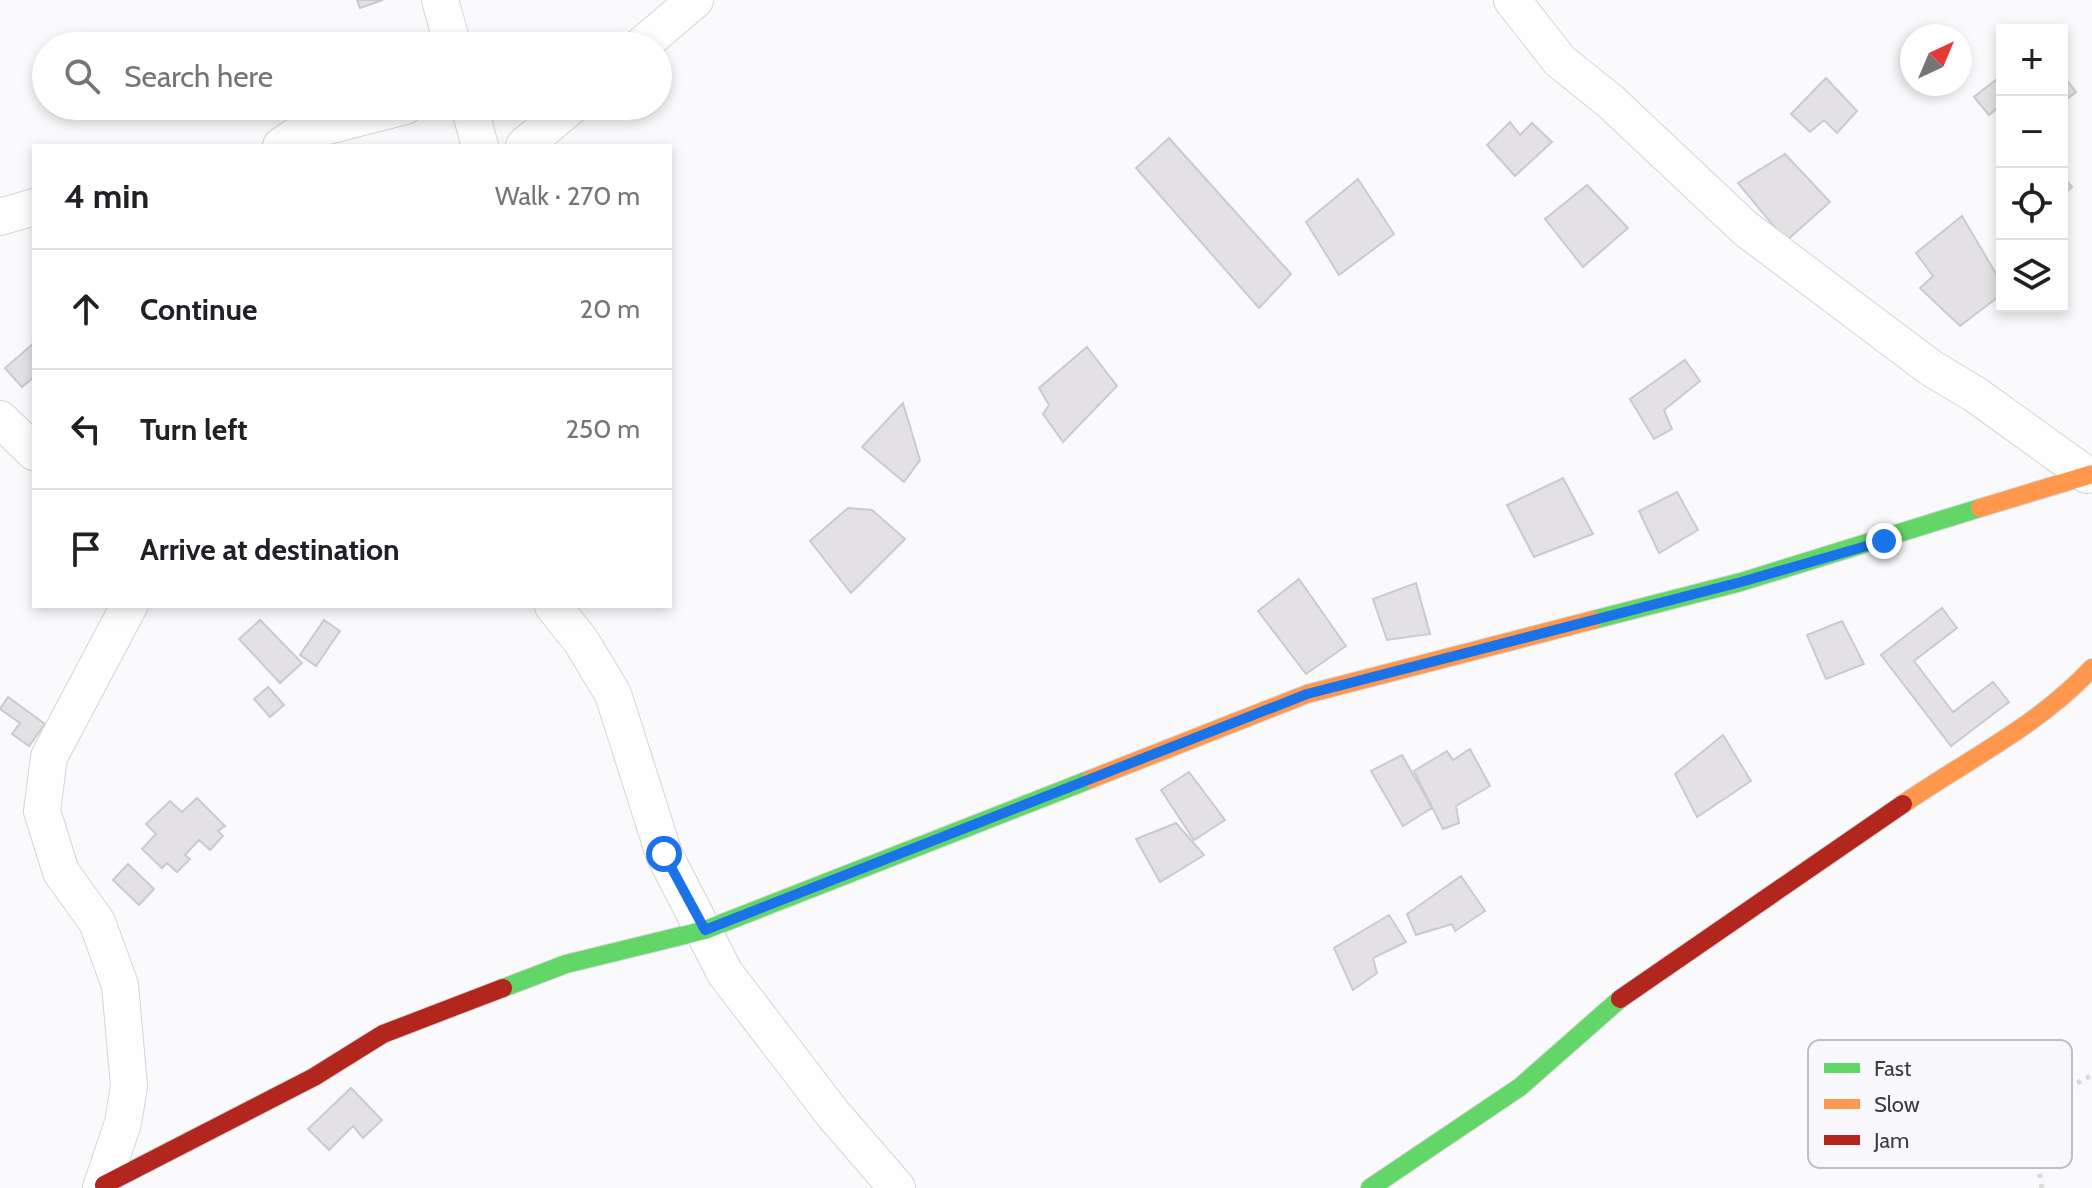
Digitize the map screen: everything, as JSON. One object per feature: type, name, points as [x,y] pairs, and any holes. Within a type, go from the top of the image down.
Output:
[{"type":"street","points":[[440,0],[449,32]]},
{"type":"street","points":[[657,32],[695,0]]},
{"type":"street","points":[[1512,0],[1560,61],[1611,102],[1746,229],[1931,368],[1976,395],[2090,476]]},
{"type":"street","points":[[284,144],[300,133],[351,120]]},
{"type":"street","points":[[473,120],[479,144]]},
{"type":"street","points":[[526,144],[555,120]]},
{"type":"street","points":[[0,217],[32,208]]},
{"type":"street","points":[[0,419],[32,450]]},
{"type":"street","points":[[115,1184],[314,1077],[383,1034],[566,964],[705,930],[1307,694],[1755,578],[2090,476]]},
{"type":"street","points":[[115,1184],[129,1086],[120,985],[97,922],[61,872],[42,811],[49,757],[128,608]]},
{"type":"street","points":[[555,608],[581,641],[613,694],[664,854],[725,973],[833,1114],[897,1188]]},
{"type":"street","points":[[1370,1188],[1520,1087],[1632,988],[1924,789],[1986,754],[2075,686],[2092,668]]},
{"type":"path","points":[[2072,1089],[2092,1075]]},
{"type":"path","points":[[2039,1168],[2042,1188]]},
{"type":"building","points":[[357,0],[383,0],[360,8]]},
{"type":"building","points":[[1826,78],[1857,111],[1837,133],[1824,120],[1810,132],[1791,114]]},
{"type":"building","points":[[1996,80],[1996,109],[1989,115],[1974,97]]},
{"type":"building","points":[[2068,82],[2076,92],[2068,98]]},
{"type":"building","points":[[1510,122],[1520,135],[1532,123],[1552,142],[1515,176],[1487,145]]},
{"type":"building","points":[[1169,138],[1291,274],[1259,308],[1136,168]]},
{"type":"building","points":[[1785,154],[1830,202],[1786,241],[1738,183]]},
{"type":"building","points":[[1358,179],[1394,234],[1339,275],[1306,222]]},
{"type":"building","points":[[1587,185],[1628,228],[1583,267],[1545,219]]},
{"type":"building","points":[[1962,216],[1996,274],[1996,299],[1960,326],[1920,288],[1933,276],[1916,253]]},
{"type":"building","points":[[32,345],[32,379],[22,387],[5,368]]},
{"type":"building","points":[[1087,347],[1117,386],[1063,442],[1043,414],[1049,405],[1039,388]]},
{"type":"building","points":[[1685,360],[1700,381],[1664,410],[1672,429],[1654,439],[1630,399]]},
{"type":"building","points":[[903,403],[920,460],[904,482],[862,447]]},
{"type":"building","points":[[1563,478],[1593,534],[1534,557],[1507,505]]},
{"type":"building","points":[[1677,492],[1698,530],[1659,553],[1639,511]]},
{"type":"building","points":[[848,508],[872,510],[905,539],[851,593],[810,541]]},
{"type":"building","points":[[1299,579],[1346,646],[1306,674],[1258,611]]},
{"type":"building","points":[[1416,583],[1430,634],[1387,640],[1373,599]]},
{"type":"building","points":[[1942,608],[1957,628],[1914,661],[1953,712],[1993,682],[2009,702],[1951,746],[1881,655]]},
{"type":"building","points":[[260,620],[302,663],[280,683],[239,639]]},
{"type":"building","points":[[324,620],[340,631],[316,666],[300,655]]},
{"type":"building","points":[[1842,621],[1864,664],[1826,679],[1807,635]]},
{"type":"building","points":[[268,687],[284,705],[270,717],[254,699]]},
{"type":"building","points":[[8,697],[45,724],[29,746],[12,734],[20,723],[0,709]]},
{"type":"building","points":[[1723,735],[1751,781],[1697,817],[1675,774]]},
{"type":"building","points":[[1470,749],[1490,786],[1456,806],[1459,823],[1443,829],[1414,771],[1447,751],[1453,760]]},
{"type":"building","points":[[1402,755],[1432,808],[1403,826],[1371,771]]},
{"type":"building","points":[[1189,772],[1225,820],[1194,840],[1161,790]]},
{"type":"building","points":[[197,798],[225,826],[218,831],[223,836],[210,850],[199,840],[185,855],[190,859],[177,872],[167,863],[162,868],[142,849],[156,834],[146,824],[170,801],[182,812]]},
{"type":"building","points":[[1176,823],[1204,855],[1160,882],[1136,839]]},
{"type":"building","points":[[128,864],[154,889],[139,905],[113,880]]},
{"type":"building","points":[[1461,876],[1485,911],[1455,931],[1452,924],[1416,935],[1407,914]]},
{"type":"building","points":[[1389,915],[1406,942],[1373,958],[1377,973],[1353,990],[1334,948]]},
{"type":"building","points":[[351,1088],[382,1120],[363,1138],[353,1126],[329,1150],[308,1129]]},
{"type":"traffic: fast","points":[[1593,620],[1741,582],[1980,508]]},
{"type":"traffic: fast","points":[[503,988],[566,964],[705,930],[1091,779]]},
{"type":"traffic: fast","points":[[1370,1188],[1520,1087],[1620,999]]},
{"type":"traffic: slow","points":[[1980,508],[2092,474]]},
{"type":"traffic: slow","points":[[1091,779],[1307,694],[1593,620]]},
{"type":"traffic: slow","points":[[1903,804],[2049,708],[2092,668]]},
{"type":"traffic: jam","points":[[1620,999],[1903,804]]},
{"type":"traffic: jam","points":[[104,1185],[314,1077],[383,1034],[503,988]]},
{"type":"route","points":[[664,854],[705,930],[1307,694],[1741,582],[1884,541]]}]
